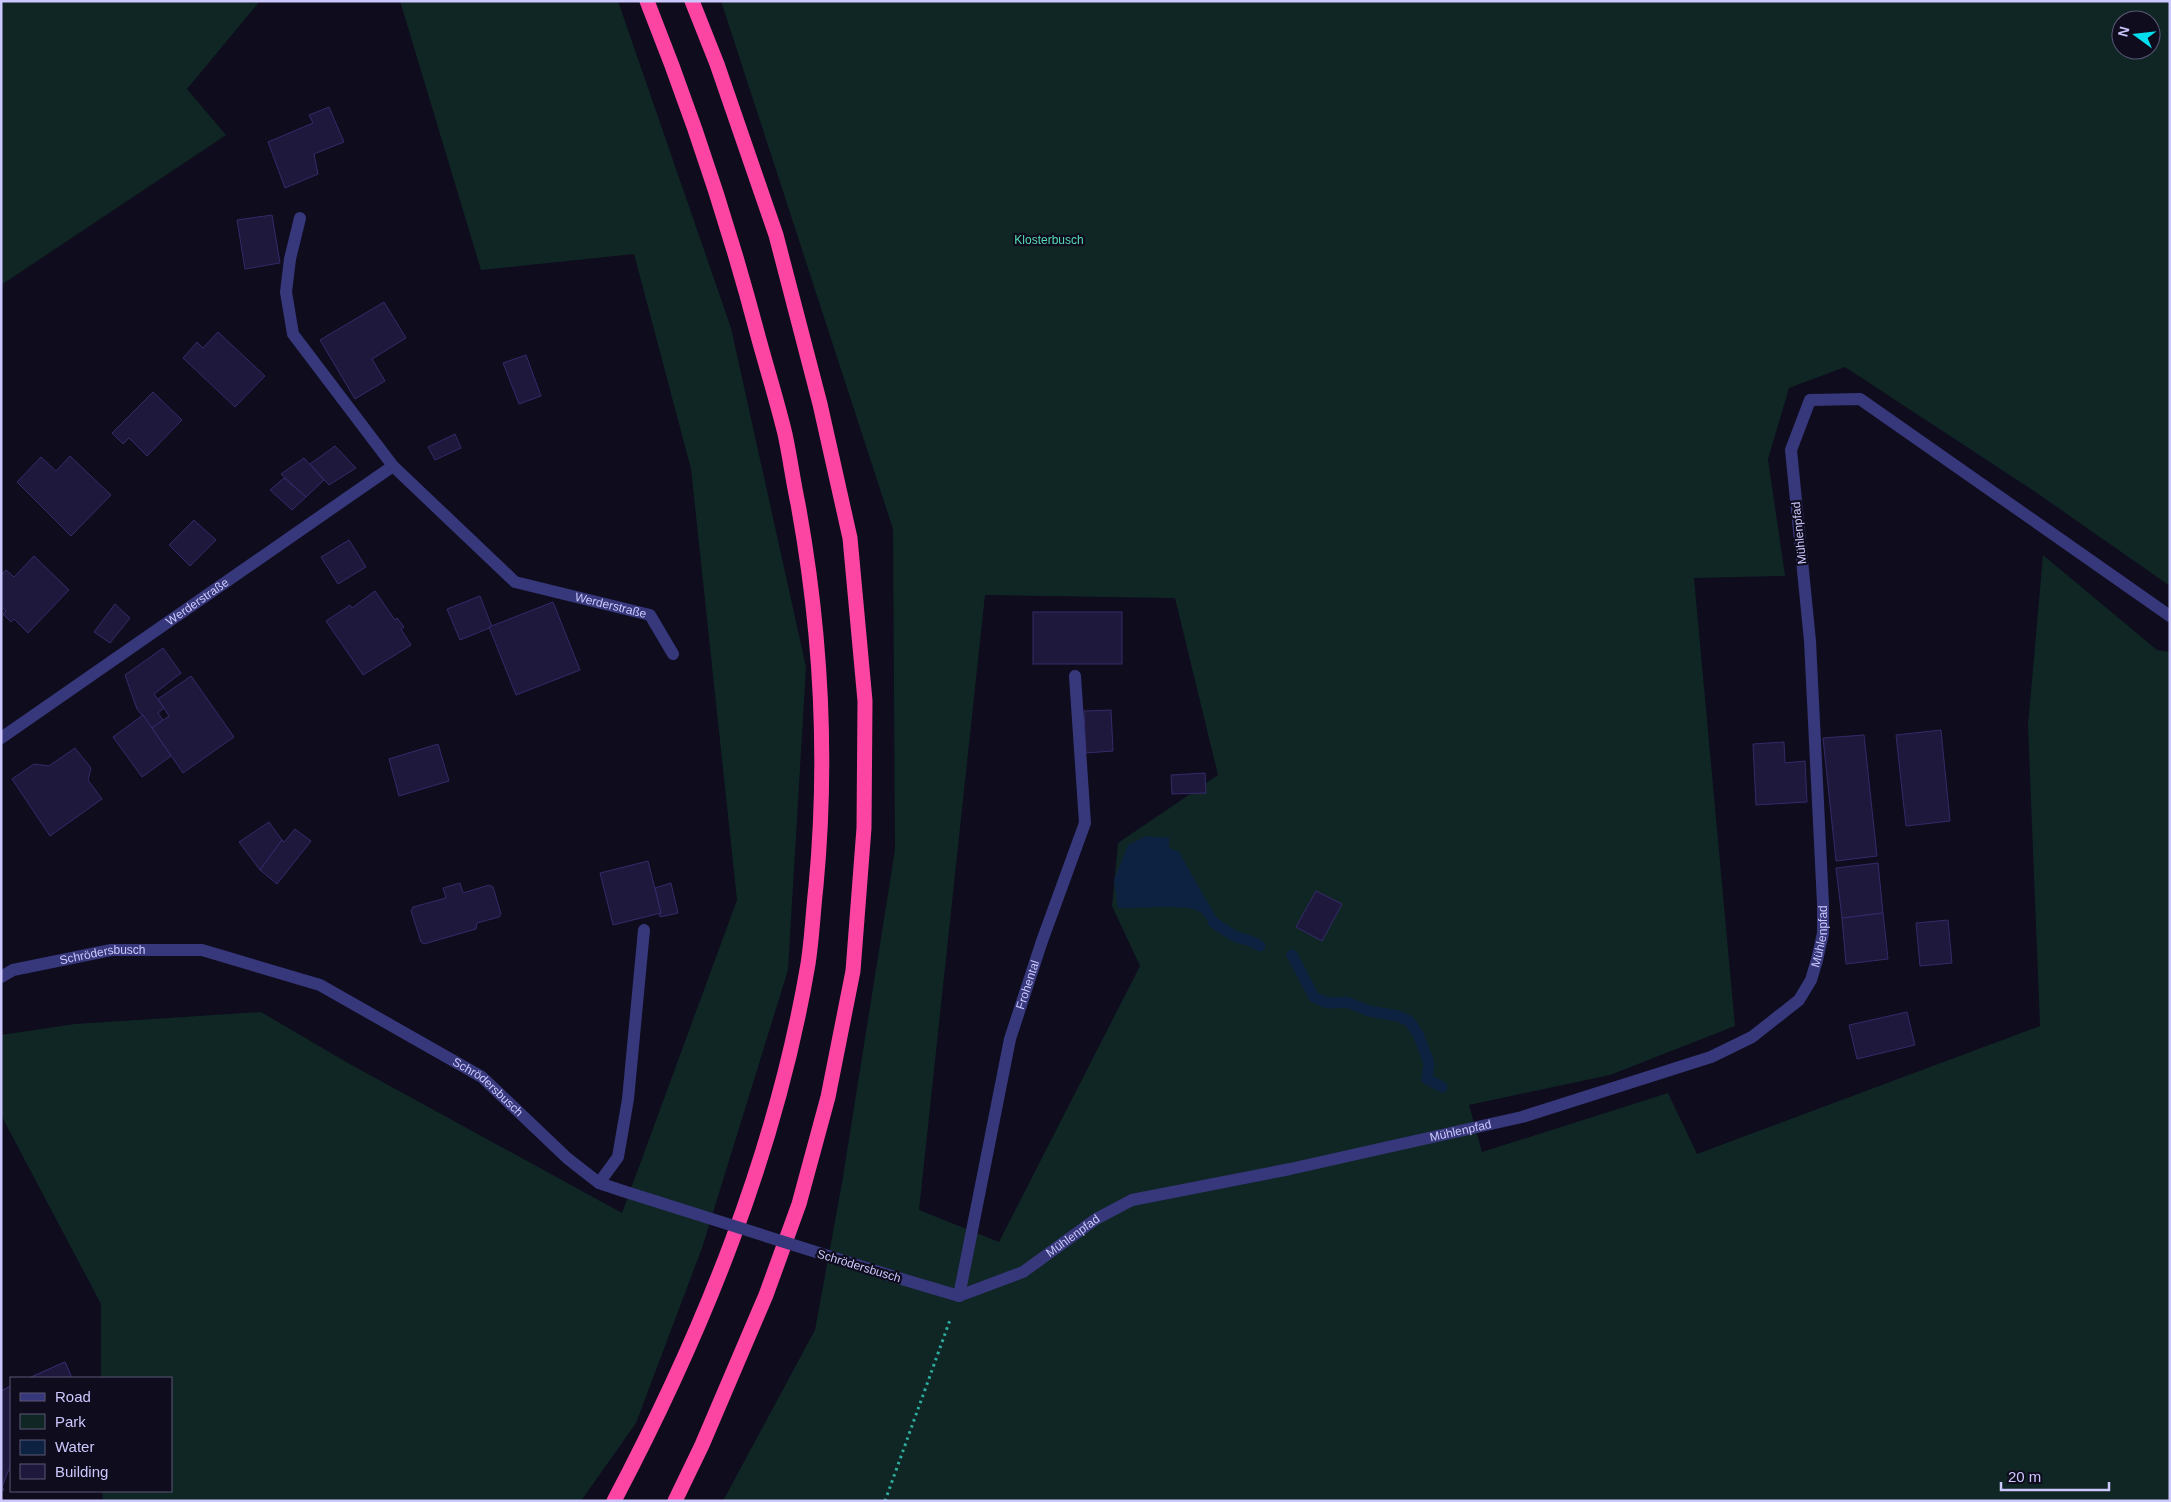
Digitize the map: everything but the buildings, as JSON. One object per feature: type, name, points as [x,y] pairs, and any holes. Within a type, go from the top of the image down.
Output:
[{"type":"highway","points":[[614,1501],[657,1420],[716,1282],[756,1177],[784,1081],[808,962],[821,834],[822,696],[810,572],[785,436],[734,246],[674,70],[647,1]]},
{"type":"highway","points":[[675,1501],[702,1445],[766,1295],[799,1204],[828,1097],[853,971],[864,828],[865,700],[850,538],[820,404],[776,234],[717,64],[692,1]]},
{"type":"street","name":"Werderstraße","points":[[300,218],[290,259],[286,292],[294,334],[393,466],[515,582],[650,615],[673,654]]},
{"type":"street","name":"Mühlenpfad","points":[[959,1296],[1023,1272],[1096,1219],[1132,1200],[1290,1169],[1522,1117],[1711,1057],[1752,1037],[1798,1000],[1811,980],[1823,933],[1810,641],[1791,450],[1810,400],[1860,399],[2170,616]]},
{"type":"street","name":"Werderstraße","points":[[1,738],[393,466]]},
{"type":"street","name":"Frohental","points":[[959,1296],[1010,1039],[1042,941],[1085,823],[1075,676]]},
{"type":"street","points":[[599,1183],[618,1157],[628,1099],[644,930]]},
{"type":"street","name":"Schrödersbusch","points":[[1,976],[13,970],[111,950],[202,950],[320,985],[482,1077],[566,1158],[599,1183],[896,1278],[959,1296]]},
{"type":"path","points":[[885,1501],[959,1296]]},
{"type":"green space","points":[[1,1],[260,1],[187,89],[226,135],[1,285]]},
{"type":"green space","points":[[400,1],[618,1],[731,328],[806,667],[788,970],[702,1248],[636,1423],[581,1501],[103,1501],[102,1492],[172,1492],[172,1377],[101,1377],[101,1304],[1,1115],[1,1035],[75,1024],[261,1012],[348,1063],[622,1213],[737,900],[691,469],[634,254],[481,270]]},
{"type":"green space","name":"Klosterbusch","points":[[721,1],[2170,1],[2170,586],[2037,493],[1845,367],[1789,388],[1768,459],[1785,576],[1694,578],[1735,1026],[1610,1075],[1469,1105],[1482,1152],[1668,1093],[1697,1154],[2040,1026],[2028,725],[2043,555],[2157,650],[2170,652],[2170,1501],[723,1501],[815,1330],[842,1183],[895,850],[893,529]],"holes":[[[985,595],[1175,598],[1218,775],[1118,843],[1112,906],[1140,966],[999,1242],[919,1210]]]},
{"type":"water","points":[[1146,836],[1169,838],[1169,848],[1179,852],[1217,919],[1211,924],[1200,912],[1194,909],[1161,907],[1118,908],[1114,880],[1128,845]]},
{"type":"waterway","points":[[1213,922],[1237,937],[1252,941],[1260,946]]},
{"type":"waterway","points":[[1292,955],[1314,997],[1327,1003],[1347,1002],[1369,1011],[1398,1016],[1409,1021],[1418,1034],[1429,1063],[1427,1079],[1442,1087]]}]
